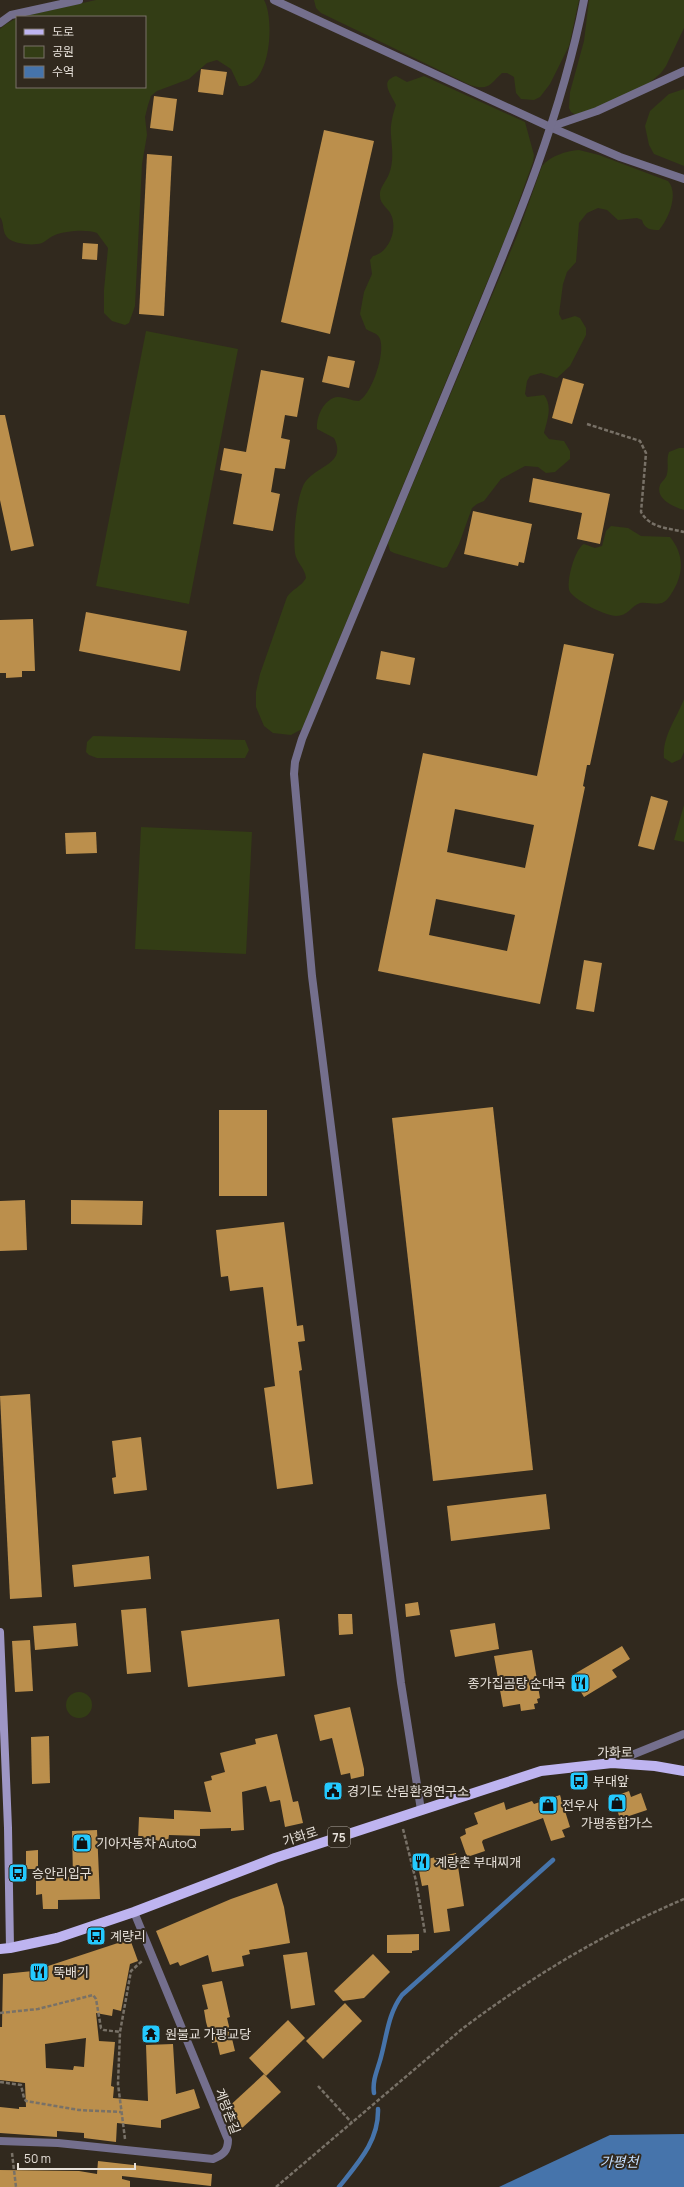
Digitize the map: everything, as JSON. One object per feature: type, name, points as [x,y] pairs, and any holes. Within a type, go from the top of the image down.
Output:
[{"type":"main road","name":"가화로","points":[[5,1948],[57,1938],[134,1912],[275,1858],[541,1771],[612,1763],[655,1766],[684,1771]]},
{"type":"street","points":[[0,23],[11,15],[79,0]]},
{"type":"street","points":[[274,0],[550,127],[620,157],[684,179]]},
{"type":"street","points":[[421,1810],[401,1683],[312,976],[294,774],[295,762],[302,739],[511,236],[550,127],[577,35],[584,0]]},
{"type":"street","points":[[550,127],[597,112],[684,71]]},
{"type":"street","points":[[0,1632],[5,1732],[5,1948]]},
{"type":"street","points":[[612,1763],[684,1734]]},
{"type":"street","name":"계량촌길","points":[[0,2141],[58,2143],[213,2159],[225,2153],[228,2147],[228,2140],[134,1912]]},
{"type":"path","points":[[587,424],[640,441],[646,453],[641,512],[650,523],[684,532]]},
{"type":"path","points":[[400,1816],[416,1881],[425,1933]]},
{"type":"path","points":[[276,2187],[462,2029],[530,1981],[591,1943],[641,1917],[684,1899]]},
{"type":"path","points":[[127,2150],[118,2084],[120,2032],[131,1971],[141,1962],[152,1957]]},
{"type":"path","points":[[0,2014],[38,2009],[93,1995],[96,1999],[101,2028],[104,2030],[120,2032]]},
{"type":"path","points":[[0,2082],[21,2085],[26,2101],[79,2110],[121,2112]]},
{"type":"path","points":[[318,2086],[352,2123]]},
{"type":"path","points":[[10,2142],[16,2187]]},
{"type":"green space","points":[[96,0],[264,0],[267,9],[269,22],[268,52],[264,66],[258,77],[250,84],[239,86],[231,69],[217,60],[207,63],[189,79],[157,91],[151,96],[145,117],[147,135],[142,164],[135,306],[129,323],[125,325],[112,321],[104,313],[104,290],[108,248],[97,233],[82,231],[59,234],[38,244],[12,241],[5,234],[0,217],[0,29],[16,19],[16,88],[146,88],[146,16],[24,16]]},
{"type":"green space","points":[[314,0],[579,0],[569,46],[550,84],[540,97],[534,100],[521,99],[516,93],[514,77],[507,73],[502,73],[491,84],[485,87],[470,85],[321,13],[316,8]]},
{"type":"green space","points":[[589,0],[684,0],[684,28],[666,66],[661,73],[648,84],[597,108],[576,115],[571,112],[569,108],[570,92],[584,41]]},
{"type":"green space","points":[[396,76],[407,82],[424,76],[525,122],[534,155],[533,162],[507,234],[302,729],[291,735],[273,733],[264,726],[256,707],[256,692],[260,674],[287,597],[302,584],[306,578],[297,559],[294,546],[299,501],[303,486],[308,479],[328,465],[336,454],[337,447],[334,438],[317,429],[318,419],[325,404],[333,398],[341,397],[359,401],[364,397],[373,381],[380,361],[381,343],[379,337],[377,334],[366,329],[360,314],[364,292],[372,274],[370,260],[373,256],[383,251],[387,246],[393,229],[391,214],[380,199],[380,193],[392,164],[391,127],[396,105],[389,92],[387,84],[391,78]]},
{"type":"green space","points":[[684,89],[684,166],[654,154],[649,145],[645,126],[650,111],[669,94]]},
{"type":"green space","points":[[579,150],[599,155],[668,181],[673,192],[673,199],[669,213],[659,230],[648,228],[644,225],[642,220],[637,218],[618,220],[607,210],[598,208],[587,213],[579,223],[576,262],[567,272],[563,284],[559,314],[562,320],[575,316],[580,318],[586,328],[586,335],[570,366],[557,378],[541,373],[530,376],[527,381],[525,394],[527,397],[544,395],[547,399],[549,409],[544,433],[549,439],[564,441],[570,451],[570,459],[555,472],[546,473],[538,467],[525,466],[501,479],[484,501],[472,508],[459,544],[447,567],[443,568],[394,553],[390,551],[388,543],[517,236],[542,166],[549,159]]},
{"type":"green space","points":[[146,331],[238,349],[189,604],[96,586]]},
{"type":"green space","points":[[679,448],[684,448],[684,510],[666,502],[659,490],[660,485],[667,474],[669,452]]},
{"type":"green space","points":[[611,526],[628,528],[641,536],[670,537],[675,543],[680,557],[681,570],[677,584],[671,595],[665,601],[659,604],[640,603],[626,613],[616,616],[605,614],[578,600],[570,592],[570,574],[577,552],[584,544],[595,548],[602,546],[606,531]]},
{"type":"green space","points":[[684,699],[684,752],[681,759],[672,763],[664,758],[665,742]]},
{"type":"green space","points":[[93,736],[245,740],[249,750],[245,758],[97,758],[86,752],[87,742]]},
{"type":"green space","points":[[684,805],[684,842],[674,840]]},
{"type":"green space","points":[[141,827],[252,832],[246,954],[135,949]]},
{"type":"green space","points":[[79,1692],[88,1696],[92,1705],[88,1714],[79,1718],[70,1714],[66,1705],[70,1696]]},
{"type":"water","name":"가평천","points":[[684,2134],[684,2187],[499,2187],[610,2135]]},
{"type":"building","points":[[201,69],[227,72],[223,95],[198,92]]},
{"type":"building","points":[[154,96],[177,99],[173,131],[150,128]]},
{"type":"building","points":[[324,130],[374,141],[330,334],[281,322]]},
{"type":"building","points":[[147,154],[172,156],[164,316],[139,314]]},
{"type":"building","points":[[83,243],[98,244],[97,260],[82,259]]},
{"type":"building","points":[[328,356],[355,361],[349,388],[322,382]]},
{"type":"building","points":[[261,370],[304,378],[297,417],[285,415],[281,438],[290,440],[285,469],[275,468],[271,492],[280,494],[273,531],[233,524],[242,474],[220,470],[224,448],[246,452]]},
{"type":"building","points":[[563,378],[584,384],[572,424],[552,418]]},
{"type":"building","points":[[0,415],[5,415],[34,546],[11,551],[0,500]]},
{"type":"building","points":[[533,478],[610,494],[600,544],[577,539],[582,513],[529,502]]},
{"type":"building","points":[[473,511],[532,524],[524,563],[519,562],[518,566],[464,554]]},
{"type":"building","points":[[86,612],[187,631],[180,671],[79,651]]},
{"type":"building","points":[[33,619],[35,671],[22,671],[22,677],[6,678],[6,673],[0,673],[0,620]]},
{"type":"building","points":[[564,644],[614,654],[590,765],[587,765],[583,786],[585,787],[540,1004],[378,971],[423,753],[537,776]],"holes":[[[455,809],[534,825],[525,868],[447,852]],[[436,899],[515,915],[507,951],[429,935]]]},
{"type":"building","points":[[381,651],[415,658],[410,685],[376,679]]},
{"type":"building","points":[[651,796],[668,801],[654,850],[638,846]]},
{"type":"building","points":[[96,832],[97,853],[66,854],[65,833]]},
{"type":"building","points":[[584,960],[602,963],[594,1012],[576,1009]]},
{"type":"building","points":[[493,1107],[533,1470],[433,1481],[392,1118]]},
{"type":"building","points":[[219,1110],[267,1110],[267,1196],[219,1196]]},
{"type":"building","points":[[25,1200],[27,1250],[0,1251],[0,1201]]},
{"type":"building","points":[[71,1200],[143,1201],[142,1225],[71,1224]]},
{"type":"building","points":[[284,1222],[297,1326],[303,1325],[305,1341],[298,1342],[302,1370],[299,1371],[313,1484],[277,1489],[264,1388],[275,1386],[263,1287],[230,1291],[228,1276],[221,1277],[216,1230]]},
{"type":"building","points":[[30,1394],[42,1597],[10,1599],[0,1396]]},
{"type":"building","points":[[141,1437],[147,1490],[114,1494],[112,1478],[116,1477],[112,1441]]},
{"type":"building","points":[[546,1494],[550,1529],[451,1541],[447,1506]]},
{"type":"building","points":[[149,1556],[151,1579],[74,1587],[72,1565]]},
{"type":"building","points":[[418,1602],[420,1615],[406,1617],[405,1604]]},
{"type":"building","points":[[146,1608],[151,1672],[127,1674],[121,1610]]},
{"type":"building","points":[[338,1614],[352,1614],[353,1634],[339,1635]]},
{"type":"building","points":[[279,1619],[285,1676],[188,1687],[181,1631]]},
{"type":"building","points":[[76,1623],[78,1646],[35,1650],[33,1626]]},
{"type":"building","points":[[495,1623],[499,1649],[455,1657],[450,1630]]},
{"type":"building","points":[[30,1640],[33,1691],[15,1692],[12,1641]]},
{"type":"building","points":[[622,1646],[630,1659],[612,1670],[617,1677],[584,1697],[571,1676]]},
{"type":"building","points":[[532,1650],[540,1698],[537,1699],[538,1703],[534,1704],[535,1709],[521,1711],[520,1704],[503,1707],[494,1656]]},
{"type":"building","points":[[350,1707],[364,1769],[364,1776],[351,1779],[350,1773],[341,1775],[332,1738],[320,1741],[314,1715]]},
{"type":"building","points":[[277,1734],[293,1802],[298,1801],[303,1823],[285,1827],[280,1800],[270,1802],[266,1786],[242,1792],[244,1830],[231,1831],[231,1828],[200,1829],[200,1836],[169,1835],[168,1841],[138,1840],[139,1817],[174,1819],[174,1810],[211,1812],[204,1782],[212,1780],[211,1776],[225,1772],[220,1753],[256,1744],[255,1739]]},
{"type":"building","points":[[49,1736],[50,1783],[32,1784],[31,1737]]},
{"type":"building","points":[[629,1791],[631,1797],[641,1793],[647,1810],[620,1819],[613,1797]]},
{"type":"building","points":[[560,1795],[570,1827],[562,1830],[565,1837],[551,1841],[543,1818],[483,1840],[482,1842],[485,1851],[467,1857],[460,1837],[466,1834],[465,1829],[478,1824],[474,1813],[504,1802],[506,1810],[532,1801],[534,1804]]},
{"type":"building","points":[[97,1830],[100,1899],[58,1900],[58,1909],[43,1909],[42,1894],[36,1895],[36,1878],[73,1877],[72,1831]]},
{"type":"building","points":[[38,1850],[38,1869],[26,1869],[26,1851]]},
{"type":"building","points":[[456,1853],[464,1906],[447,1909],[450,1931],[434,1933],[428,1885],[422,1886],[417,1861]]},
{"type":"building","points":[[277,1883],[284,1907],[290,1943],[249,1950],[250,1954],[242,1956],[244,1966],[212,1972],[208,1955],[180,1966],[178,1962],[170,1965],[156,1931],[231,1899]]},
{"type":"building","points":[[419,1934],[419,1950],[412,1951],[412,1953],[387,1953],[387,1935]]},
{"type":"building","points":[[130,1939],[138,1961],[130,1964],[121,2011],[113,2009],[112,2016],[96,2013],[99,2041],[115,2042],[111,2086],[114,2087],[113,2098],[148,2101],[146,2045],[173,2044],[176,2094],[194,2089],[200,2108],[161,2120],[161,2128],[117,2123],[116,2142],[84,2138],[84,2133],[57,2131],[57,2137],[0,2133],[0,2107],[19,2109],[19,2107],[26,2107],[25,2083],[0,2080],[0,2027],[2,2027],[3,1974],[33,1971]],"holes":[[[86,2038],[84,2067],[74,2066],[73,2070],[46,2068],[45,2044]]]},
{"type":"building","points":[[307,1952],[315,2005],[291,2009],[283,1955]]},
{"type":"building","points":[[373,1954],[390,1972],[364,1998],[343,2001],[334,1991]]},
{"type":"building","points":[[222,1981],[230,2017],[227,2018],[235,2051],[220,2055],[217,2042],[212,2043],[206,2022],[204,2010],[208,2009],[202,1985]]},
{"type":"building","points":[[345,2003],[362,2021],[323,2059],[306,2041]]},
{"type":"building","points":[[288,2020],[305,2038],[266,2076],[249,2058]]},
{"type":"building","points":[[264,2074],[281,2092],[241,2129],[224,2111]]},
{"type":"building","points":[[98,2161],[212,2174],[211,2186],[122,2176],[122,2179],[130,2181],[130,2187],[0,2187],[0,2170],[79,2171],[97,2174]]},
{"type":"waterway","points":[[374,2093],[375,2079],[388,2025],[397,2002],[402,1995],[553,1860]]},
{"type":"waterway","points":[[339,2187],[366,2151],[375,2131],[378,2109]]},
{"type":"place","name":"종가집곰탕 순대국","points":[[580,1683]]},
{"type":"place","name":"부대앞","points":[[579,1781]]},
{"type":"place","name":"경기도 산림환경연구소","points":[[333,1791]]},
{"type":"place","name":"가평종합가스","points":[[617,1803]]},
{"type":"place","name":"전우사","points":[[548,1805]]},
{"type":"place","name":"기아자동차 AutoQ","points":[[82,1843]]},
{"type":"place","name":"계량촌 부대찌개","points":[[421,1862]]},
{"type":"place","name":"승안리입구","points":[[18,1873]]},
{"type":"place","name":"계량리","points":[[96,1936]]},
{"type":"place","name":"뚝배기","points":[[39,1972]]},
{"type":"place","name":"원불교 가평교당","points":[[151,2034]]}]
